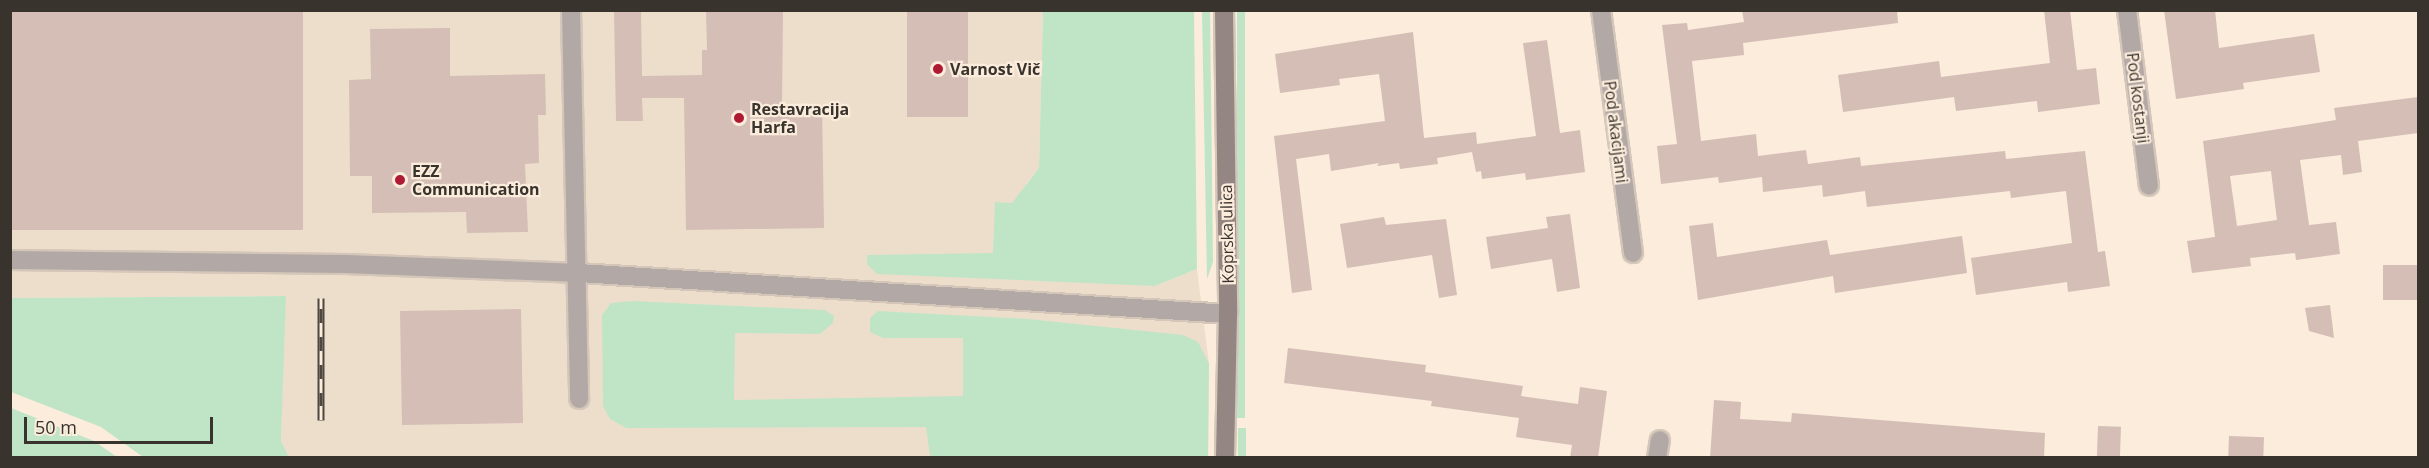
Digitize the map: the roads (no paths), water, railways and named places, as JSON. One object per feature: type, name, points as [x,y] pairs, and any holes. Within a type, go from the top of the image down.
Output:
[{"type":"street","points":[[571,10],[579,273],[579,399]]},
{"type":"street","name":"Koprska ulica","points":[[1224,10],[1228,314],[1225,458]]},
{"type":"street","name":"Pod akacijami","points":[[1601,10],[1633,253]]},
{"type":"street","name":"Pod kostanji","points":[[2127,10],[2149,186]]},
{"type":"street","points":[[10,260],[354,264],[579,273],[1228,314]]},
{"type":"railway","points":[[321,298],[321,420]]},
{"type":"place","name":"Varnost Vič","points":[[938,69]]},
{"type":"place","name":"Restavracija Harfa","points":[[739,118]]},
{"type":"place","name":"EZZ Communication","points":[[400,180]]}]
